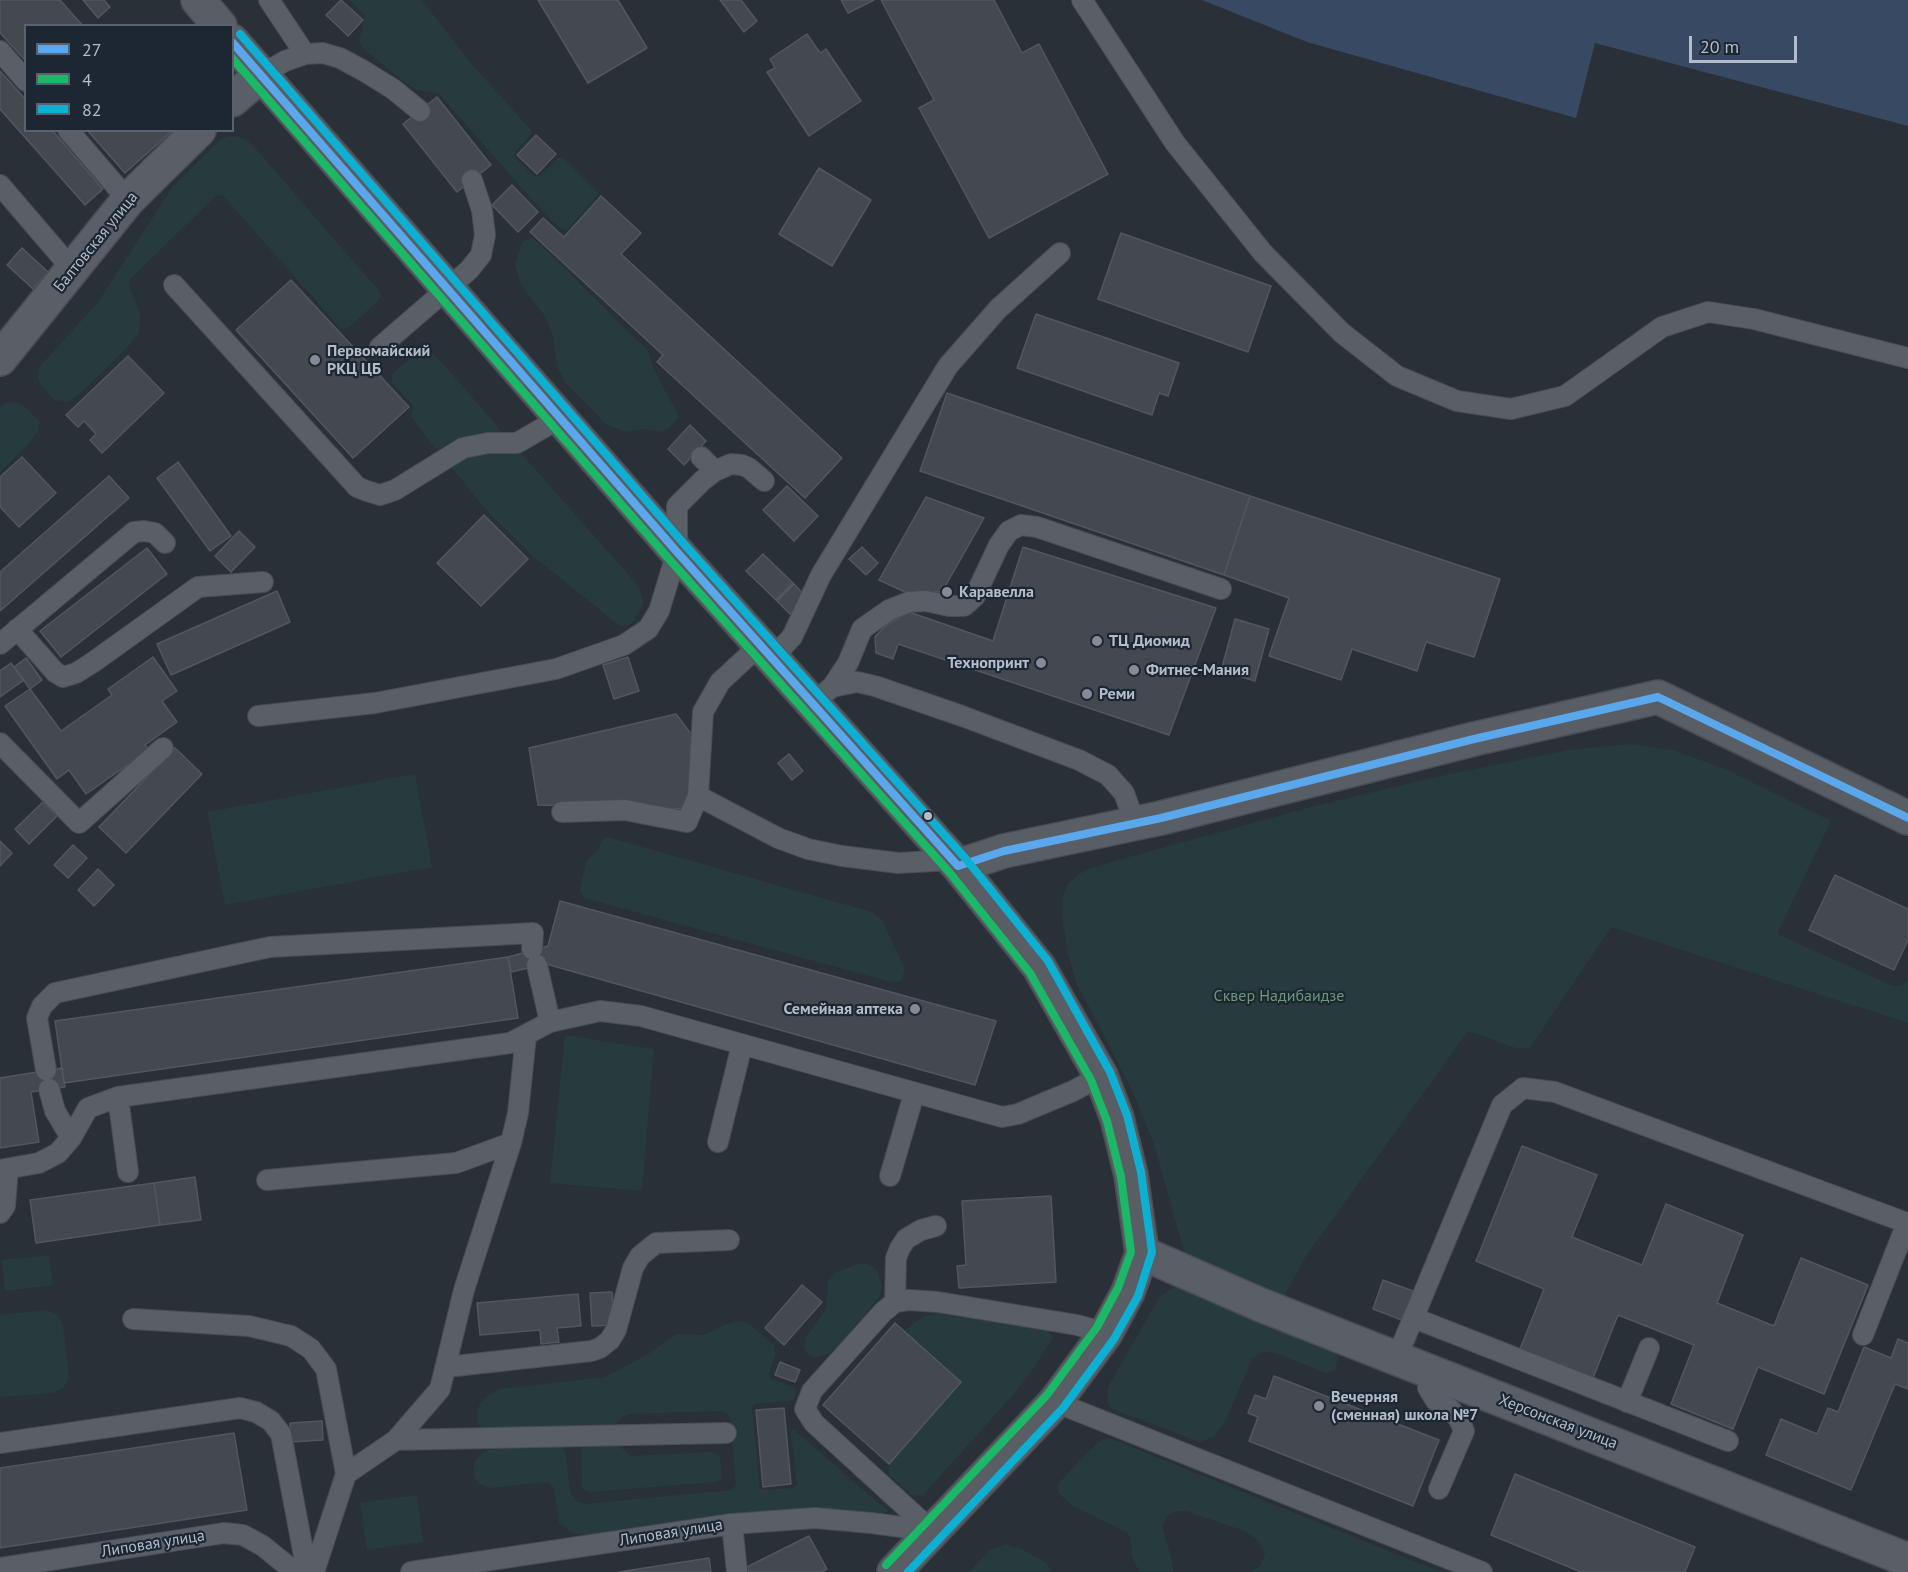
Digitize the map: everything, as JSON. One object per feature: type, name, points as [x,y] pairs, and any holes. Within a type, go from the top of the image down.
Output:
[{"type":"main road","points":[[198,0],[217,24]]},
{"type":"main road","points":[[234,43],[766,651],[823,695],[910,812],[955,863],[1039,967],[1101,1076],[1117,1118],[1131,1175],[1142,1253],[1128,1292],[1106,1333],[1055,1402],[894,1572]]},
{"type":"main road","points":[[955,863],[1196,809],[1474,739],[1658,697],[1908,818]]},
{"type":"street","points":[[234,98],[261,75]]},
{"type":"street","name":"Балтовская улица","points":[[0,359],[128,200],[197,132]]},
{"type":"street","name":"Херсонская улица","points":[[1142,1253],[1261,1305],[1908,1560]]},
{"type":"lane","points":[[269,0],[305,54]]},
{"type":"lane","points":[[1082,0],[1175,143],[1263,254],[1342,333],[1397,376],[1457,401],[1511,409],[1566,396],[1662,327],[1708,312],[1754,319],[1908,358]]},
{"type":"lane","points":[[0,51],[24,79]]},
{"type":"lane","points":[[261,75],[285,61],[305,54],[323,53],[340,58],[393,89],[420,111]]},
{"type":"lane","points":[[70,132],[128,200]]},
{"type":"lane","points":[[380,347],[469,270],[481,255],[485,236],[482,210],[472,180]]},
{"type":"lane","points":[[0,185],[72,269]]},
{"type":"lane","points":[[562,812],[625,810],[687,822],[698,796],[704,712],[720,682],[766,651],[792,637],[821,575],[948,366],[998,309],[1060,254]]},
{"type":"lane","points":[[174,285],[357,487],[368,491],[380,495],[395,490],[463,448],[488,443],[517,443],[560,418]]},
{"type":"lane","points":[[258,716],[375,704],[544,671],[624,645],[648,629],[659,611],[677,552],[677,506],[703,480],[708,464],[741,465],[764,481]]},
{"type":"lane","points":[[823,695],[848,663],[862,629],[889,610],[909,602],[926,601],[950,606],[964,606],[975,596],[999,545],[1009,531],[1021,525],[1037,527],[1221,590]]},
{"type":"lane","points":[[0,644],[134,532],[155,533],[165,543]]},
{"type":"lane","points":[[17,629],[55,672],[63,676],[76,673],[92,663],[198,587],[263,582]]},
{"type":"lane","points":[[823,695],[857,682],[875,686],[973,719],[1080,760],[1108,775],[1124,793],[1135,823]]},
{"type":"lane","points":[[0,743],[79,823],[163,748]]},
{"type":"lane","points":[[698,796],[778,838],[808,849],[898,863],[955,863]]},
{"type":"lane","points":[[71,1138],[55,1111],[36,1018],[42,1006],[55,993],[270,947],[534,933],[535,957],[550,1022]]},
{"type":"lane","points":[[0,1213],[5,1206],[4,1170],[39,1163],[58,1153],[71,1138],[88,1108],[118,1097],[510,1043],[550,1022],[600,1011],[641,1016],[1002,1117],[1029,1110],[1101,1076]]},
{"type":"lane","points":[[346,1474],[396,1440],[440,1389],[464,1290],[511,1143],[518,1113],[526,1036]]},
{"type":"lane","points":[[718,1142],[742,1045]]},
{"type":"lane","points":[[1397,1357],[1502,1105],[1523,1088],[1555,1092],[1908,1224],[1863,1335]]},
{"type":"lane","points":[[890,1176],[914,1094]]},
{"type":"lane","points":[[118,1097],[128,1172]]},
{"type":"lane","points":[[267,1180],[456,1163],[511,1143]]},
{"type":"lane","points":[[895,1302],[896,1258],[900,1248],[906,1239],[921,1230],[936,1226]]},
{"type":"lane","points":[[446,1367],[591,1351],[600,1348],[610,1340],[616,1330],[633,1268],[640,1256],[656,1243],[729,1240]]},
{"type":"lane","points":[[932,1531],[814,1423],[805,1409],[812,1391],[895,1302],[909,1300],[938,1302],[1077,1325],[1106,1333]]},
{"type":"lane","points":[[1414,1318],[1728,1441]]},
{"type":"lane","points":[[133,1319],[249,1326],[291,1336],[311,1349],[326,1369],[346,1474],[314,1572]]},
{"type":"lane","points":[[1627,1402],[1648,1348]]},
{"type":"lane","points":[[1434,1374],[1428,1388],[1436,1401],[1449,1408],[1459,1419],[1464,1431],[1439,1489]]},
{"type":"lane","points":[[1055,1402],[1482,1572]]},
{"type":"lane","points":[[0,1443],[240,1408],[256,1412],[271,1421],[281,1434],[307,1572]]},
{"type":"lane","points":[[396,1440],[726,1432]]},
{"type":"lane","name":"Липовая улица","points":[[411,1572],[732,1524],[815,1518],[932,1531]]},
{"type":"lane","points":[[732,1524],[737,1572]]},
{"type":"lane","name":"Липовая улица","points":[[0,1568],[224,1533],[243,1535],[263,1546],[295,1572]]},
{"type":"green space","points":[[349,0],[422,0],[468,60],[531,130],[531,134],[515,153],[515,158],[535,177],[540,176],[558,158],[563,158],[599,194],[566,231],[545,214],[438,93],[417,90],[366,51],[359,42],[365,15]]},
{"type":"green space","points":[[237,136],[248,141],[256,149],[380,292],[381,297],[347,329],[340,328],[226,199],[222,195],[217,195],[130,279],[129,287],[140,312],[139,332],[127,348],[77,396],[68,402],[55,400],[42,387],[38,379],[38,370],[98,302],[172,188],[219,141],[226,137]]},
{"type":"green space","points":[[530,237],[539,243],[648,351],[654,370],[679,416],[668,429],[660,432],[644,429],[625,432],[606,424],[566,383],[557,367],[553,336],[545,316],[521,285],[515,266],[522,242]]},
{"type":"green space","points":[[425,349],[446,367],[498,427],[501,433],[499,435],[466,437],[440,449],[435,448],[411,416],[412,404],[392,383],[392,374],[418,352]]},
{"type":"green space","points":[[15,402],[25,407],[39,421],[39,430],[0,472],[0,408],[6,403]]},
{"type":"green space","points":[[519,451],[635,582],[642,595],[643,604],[629,625],[620,626],[534,557],[488,512],[452,468],[452,461],[467,453]]},
{"type":"green space","name":"Сквер Надибаидзе","points":[[1631,744],[1676,751],[1725,769],[1831,821],[1777,934],[1893,986],[1902,985],[1908,980],[1908,1023],[1611,927],[1530,1048],[1516,1048],[1468,1031],[1306,1256],[1278,1307],[1186,1259],[1154,1144],[1132,1090],[1076,982],[1063,923],[1062,904],[1064,892],[1069,883],[1079,874],[1118,860],[1315,806],[1436,777],[1568,750]]},
{"type":"green space","points":[[415,774],[432,867],[225,905],[207,812]]},
{"type":"green space","points":[[607,837],[872,912],[885,926],[905,970],[901,981],[891,982],[584,898],[580,890],[586,862],[599,849],[601,841]]},
{"type":"green space","points":[[565,1035],[654,1049],[642,1191],[550,1183]]},
{"type":"green space","points":[[49,1255],[53,1285],[5,1291],[2,1260]]},
{"type":"green space","points":[[861,1263],[870,1265],[877,1271],[882,1286],[880,1296],[830,1353],[815,1358],[808,1355],[804,1347],[806,1337],[826,1309],[828,1281],[836,1272]]},
{"type":"green space","points":[[1196,1283],[1336,1349],[1338,1358],[1335,1369],[1327,1373],[1263,1351],[1252,1359],[1224,1424],[1213,1437],[1200,1442],[1112,1409],[1107,1402],[1108,1387],[1160,1296],[1173,1288]]},
{"type":"green space","points":[[45,1310],[57,1314],[63,1325],[69,1377],[64,1387],[54,1393],[0,1397],[0,1315]]},
{"type":"green space","points":[[938,1313],[1050,1331],[1053,1338],[1026,1379],[1004,1405],[923,1495],[913,1496],[889,1475],[889,1464],[961,1382],[905,1331],[925,1316]]},
{"type":"green space","points":[[734,1321],[748,1323],[775,1346],[769,1375],[771,1379],[796,1390],[794,1399],[789,1401],[755,1404],[752,1407],[760,1490],[793,1488],[797,1485],[791,1433],[793,1429],[888,1511],[884,1516],[731,1516],[588,1535],[572,1533],[559,1523],[554,1488],[548,1482],[489,1488],[479,1484],[474,1477],[474,1462],[494,1447],[559,1444],[566,1453],[570,1492],[576,1501],[584,1504],[732,1490],[736,1485],[730,1419],[722,1411],[630,1414],[621,1418],[612,1428],[483,1429],[478,1423],[477,1414],[480,1403],[500,1389],[605,1377],[645,1356],[677,1334],[703,1335]]},
{"type":"green space","points":[[1109,1438],[1442,1572],[1251,1572],[1261,1565],[1265,1553],[1258,1540],[1242,1530],[1186,1511],[1175,1511],[1169,1514],[1162,1526],[1173,1564],[1173,1572],[1139,1572],[1132,1556],[1130,1537],[1126,1532],[1073,1506],[1058,1493],[1057,1485],[1100,1441]]},
{"type":"green space","points":[[587,1443],[617,1443],[630,1456],[712,1452],[720,1457],[721,1479],[717,1482],[590,1492],[582,1487],[581,1450],[582,1446]]},
{"type":"green space","points":[[417,1495],[423,1542],[367,1550],[360,1503]]},
{"type":"green space","points":[[1006,1544],[1022,1549],[1047,1564],[1052,1572],[969,1572],[990,1550]]},
{"type":"water","points":[[1202,0],[1908,0],[1908,126],[1595,43],[1576,118],[1307,42]]},
{"type":"building","points":[[0,0],[60,0],[81,24],[24,24],[24,59],[0,33]]},
{"type":"building","points":[[83,0],[104,0],[110,7],[98,18]]},
{"type":"building","points":[[341,0],[363,20],[348,36],[326,15]]},
{"type":"building","points":[[538,0],[618,0],[647,48],[588,83]]},
{"type":"building","points":[[720,0],[741,0],[757,21],[744,32]]},
{"type":"building","points":[[841,0],[874,0],[848,13]]},
{"type":"building","points":[[881,0],[994,0],[1022,53],[1039,44],[1108,174],[989,238],[919,108],[934,100]]},
{"type":"building","points":[[807,34],[820,53],[826,49],[861,101],[809,136],[767,72],[775,68],[770,59]]},
{"type":"building","points":[[0,71],[24,98],[24,132],[54,132],[103,189],[85,205],[0,109]]},
{"type":"building","points":[[437,97],[491,165],[457,192],[403,124]]},
{"type":"building","points":[[89,132],[171,132],[125,173]]},
{"type":"building","points":[[536,135],[556,154],[537,174],[517,155]]},
{"type":"building","points":[[819,168],[871,200],[832,266],[779,234]]},
{"type":"building","points":[[512,185],[538,212],[518,232],[492,205]]},
{"type":"building","points":[[601,196],[641,233],[621,254],[842,458],[805,498],[657,362],[663,355],[530,232],[543,218],[564,237]]},
{"type":"building","points":[[1121,233],[1271,286],[1248,352],[1098,299]]},
{"type":"building","points":[[22,248],[48,272],[33,289],[7,265]]},
{"type":"building","name":"Первомайский РКЦ ЦБ","points":[[291,280],[409,407],[353,458],[236,330]]},
{"type":"building","points":[[1036,314],[1179,363],[1168,396],[1159,393],[1152,415],[1017,368]]},
{"type":"building","points":[[128,356],[164,393],[102,453],[90,440],[96,434],[84,421],[78,427],[66,415]]},
{"type":"building","points":[[947,393],[1250,496],[1224,575],[920,471]]},
{"type":"building","points":[[690,425],[706,441],[684,465],[668,449]]},
{"type":"building","points":[[22,457],[56,493],[19,527],[0,507],[0,477]]},
{"type":"building","points":[[178,462],[231,536],[210,551],[157,478]]},
{"type":"building","points":[[109,476],[129,498],[0,611],[0,572]]},
{"type":"building","points":[[787,486],[818,516],[794,541],[763,510]]},
{"type":"building","points":[[1250,496],[1500,579],[1474,657],[1426,642],[1417,671],[1352,649],[1341,680],[1269,656],[1289,598],[1224,575]]},
{"type":"building","points":[[926,497],[984,518],[942,592],[905,592],[879,580]]},
{"type":"building","points":[[484,515],[528,559],[481,606],[437,563]]},
{"type":"building","points":[[239,531],[255,547],[231,572],[215,556]]},
{"type":"building","points":[[862,547],[878,563],[866,575],[849,559]]},
{"type":"building","points":[[1023,547],[1216,608],[1169,735],[898,644],[893,659],[876,653],[875,637],[885,626],[909,612],[993,641]]},
{"type":"building","points":[[147,548],[167,574],[61,657],[40,631]]},
{"type":"building","points":[[763,554],[793,583],[776,600],[746,571]]},
{"type":"building","points":[[794,584],[806,597],[790,614],[777,601]]},
{"type":"building","points":[[277,591],[290,622],[171,675],[157,644]]},
{"type":"building","points":[[1235,619],[1269,629],[1255,681],[1221,671]]},
{"type":"building","points":[[153,657],[177,691],[162,701],[177,722],[145,745],[149,750],[86,794],[69,770],[57,779],[5,706],[30,689],[61,731],[112,695],[108,689]]},
{"type":"building","points":[[628,657],[639,691],[614,699],[603,665]]},
{"type":"building","points":[[26,658],[42,680],[30,689],[14,667]]},
{"type":"building","points":[[11,663],[24,680],[0,697],[0,671]]},
{"type":"building","points":[[676,714],[695,739],[686,809],[538,805],[529,748]]},
{"type":"building","points":[[175,748],[202,774],[126,853],[99,827]]},
{"type":"building","points":[[789,754],[803,771],[792,780],[778,763]]},
{"type":"building","points":[[43,802],[57,816],[29,844],[15,829]]},
{"type":"building","points":[[0,841],[12,853],[0,866]]},
{"type":"building","points":[[73,845],[87,858],[68,878],[54,865]]},
{"type":"building","points":[[98,869],[114,885],[94,906],[78,890]]},
{"type":"building","points":[[1835,875],[1908,909],[1908,940],[1894,970],[1809,930]]},
{"type":"building","points":[[560,901],[996,1021],[975,1085],[546,964],[511,972],[508,957],[548,946]]},
{"type":"building","points":[[508,957],[518,1018],[64,1083],[55,1021]]},
{"type":"building","points":[[62,1068],[65,1087],[31,1092],[39,1142],[0,1148],[0,1078]]},
{"type":"building","points":[[1522,1146],[1597,1175],[1572,1237],[1604,1250],[1642,1265],[1666,1204],[1743,1235],[1717,1303],[1774,1326],[1801,1258],[1868,1285],[1824,1394],[1758,1367],[1733,1429],[1671,1404],[1694,1345],[1618,1315],[1593,1378],[1520,1349],[1544,1289],[1476,1261]]},
{"type":"building","points":[[195,1177],[201,1220],[160,1225],[154,1183]]},
{"type":"building","points":[[154,1183],[160,1225],[36,1243],[30,1200]]},
{"type":"building","points":[[1051,1196],[1056,1282],[959,1288],[957,1266],[966,1265],[962,1201]]},
{"type":"building","points":[[1383,1280],[1413,1291],[1402,1320],[1373,1309]]},
{"type":"building","points":[[802,1285],[822,1302],[784,1345],[765,1328]]},
{"type":"building","points":[[612,1292],[613,1325],[592,1326],[590,1293]]},
{"type":"building","points":[[578,1294],[581,1326],[557,1328],[559,1342],[541,1344],[540,1330],[480,1335],[477,1303]]},
{"type":"building","points":[[895,1323],[961,1382],[889,1464],[823,1405]]},
{"type":"building","points":[[1898,1339],[1908,1343],[1908,1389],[1895,1384],[1851,1490],[1766,1455],[1781,1419],[1817,1434],[1828,1408],[1838,1412],[1864,1347],[1891,1358]]},
{"type":"building","points":[[780,1362],[800,1370],[795,1382],[775,1375]]},
{"type":"building","points":[[1274,1376],[1439,1440],[1413,1506],[1249,1441],[1258,1417],[1248,1413],[1255,1395],[1266,1399]]},
{"type":"building","points":[[784,1408],[791,1484],[763,1487],[756,1410]]},
{"type":"building","points":[[322,1421],[323,1440],[290,1442],[290,1423]]},
{"type":"building","points":[[234,1433],[247,1510],[0,1548],[0,1468]]},
{"type":"building","points":[[1515,1474],[1695,1547],[1685,1572],[1581,1572],[1491,1535]]},
{"type":"building","points":[[809,1536],[827,1569],[822,1572],[749,1572],[747,1567]]},
{"type":"building","points":[[709,1558],[711,1572],[619,1572]]},
{"type":"transit line","name":"82","points":[[240,34],[685,545],[966,859],[1048,961],[1110,1072],[1127,1115],[1141,1172],[1152,1252],[1138,1296],[1114,1339],[1063,1408],[908,1572]]},
{"type":"transit line","name":"27","points":[[234,44],[677,552],[958,866],[1004,851],[1161,818],[1474,739],[1658,697],[1908,818]]},
{"type":"transit line","name":"4","points":[[234,60],[669,559],[950,873],[1030,973],[1091,1080],[1107,1121],[1121,1177],[1131,1252],[1118,1288],[1097,1327],[1047,1395],[886,1565]]},
{"type":"place","name":"Первомайский РКЦ ЦБ","points":[[315,360]]},
{"type":"place","name":"Каравелла","points":[[947,592]]},
{"type":"place","name":"ТЦ Диомид","points":[[1097,641]]},
{"type":"place","name":"Технопринт","points":[[1041,663]]},
{"type":"place","name":"Фитнес-Мания","points":[[1134,670]]},
{"type":"place","name":"Реми","points":[[1087,694]]},
{"type":"place","name":"Семейная аптека","points":[[915,1009]]},
{"type":"place","name":"Вечерняя (сменная) школа №7","points":[[1319,1406]]}]
